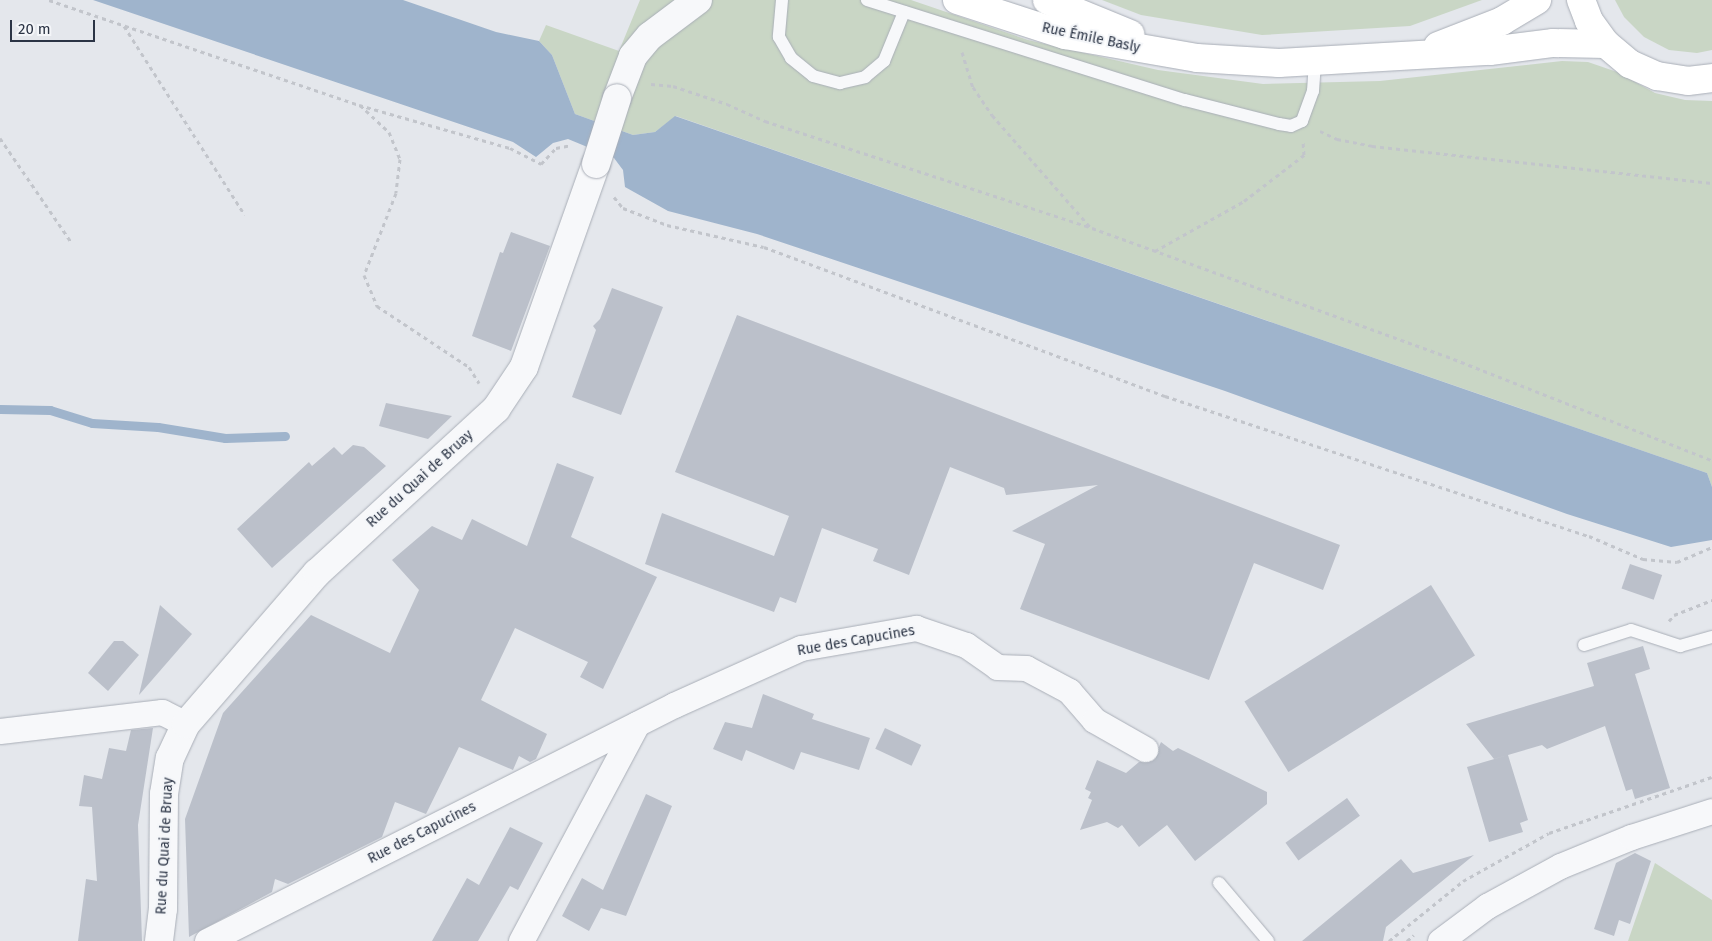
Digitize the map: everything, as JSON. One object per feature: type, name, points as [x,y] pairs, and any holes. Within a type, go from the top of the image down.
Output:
[{"type":"main road","name":"Rue Émile Basly","points":[[957,0],[1065,35],[1197,58],[1315,62],[1418,54]]},
{"type":"main road","name":"Rue Émile Basly","points":[[1047,0],[1095,22],[1197,58]]},
{"type":"main road","points":[[1418,54],[1502,21],[1537,0]]},
{"type":"main road","points":[[1582,0],[1589,20],[1606,44],[1630,64],[1657,76],[1688,81],[1712,78]]},
{"type":"main road","points":[[1418,54],[1490,51],[1553,43],[1606,44]]},
{"type":"street","name":"Rue du Quai de Bruay","points":[[159,941],[163,909],[164,794],[170,758],[186,724],[317,573],[496,409],[524,367],[588,156],[620,89],[633,56],[650,36],[693,2]]},
{"type":"street","name":"Rue des Capucines","points":[[207,941],[637,724],[801,648],[916,628],[966,645],[997,667],[1026,668],[1069,691],[1094,720],[1145,749]]},
{"type":"street","points":[[0,731],[162,712],[186,724]]},
{"type":"street","points":[[521,941],[637,724]]},
{"type":"street","points":[[1440,941],[1487,906],[1560,866],[1631,837],[1712,811]]},
{"type":"lane","points":[[782,0],[779,38],[791,58],[813,76],[840,83],[865,77],[884,61],[904,12]]},
{"type":"lane","points":[[867,0],[1185,100],[1291,126],[1302,121],[1312,91],[1315,62]]},
{"type":"lane","points":[[1584,645],[1631,630],[1656,636],[1680,646],[1712,637]]},
{"type":"lane","points":[[1220,882],[1268,941]]},
{"type":"path","points":[[50,0],[359,105],[510,148],[541,164],[556,148],[571,145],[588,156]]},
{"type":"path","points":[[123,25],[245,214]]},
{"type":"path","points":[[966,31],[962,53],[973,87],[1020,151],[1092,228]]},
{"type":"path","points":[[620,89],[674,86],[727,104],[765,121],[1092,228],[1446,356],[1712,460]]},
{"type":"path","points":[[359,105],[388,132],[400,160],[396,193],[364,275],[377,306],[469,367],[496,409]]},
{"type":"path","points":[[1302,121],[1337,139],[1372,146],[1712,183]]},
{"type":"path","points":[[1155,251],[1244,201],[1304,154],[1302,121]]},
{"type":"path","points":[[0,138],[72,243]]},
{"type":"path","points":[[610,191],[623,208],[667,225],[764,247],[1165,396],[1589,536],[1643,559],[1676,562],[1712,547]]},
{"type":"path","points":[[1656,636],[1674,615],[1712,600]]},
{"type":"green space","points":[[640,0],[911,0],[1028,40],[1158,70],[1263,84],[1380,81],[1562,61],[1588,62],[1617,72],[1655,93],[1685,100],[1712,101],[1712,487],[1707,473],[676,116],[655,132],[633,135],[575,114],[552,55],[539,41],[546,25],[619,51]]},
{"type":"green space","points":[[1102,0],[1482,0],[1410,26],[1262,35],[1141,15]]},
{"type":"green space","points":[[1615,0],[1712,0],[1712,50],[1697,53],[1669,50],[1644,37],[1624,17]]},
{"type":"green space","points":[[1655,863],[1712,900],[1712,941],[1628,941]]},
{"type":"water","points":[[93,0],[403,0],[496,32],[539,41],[552,55],[575,114],[633,135],[655,132],[675,116],[1707,473],[1712,487],[1712,540],[1671,547],[1567,514],[1225,391],[757,234],[668,211],[625,187],[623,170],[614,158],[568,139],[553,143],[536,157],[513,142]]},
{"type":"building","points":[[511,232],[550,246],[511,351],[472,336],[500,252],[503,253]]},
{"type":"building","points":[[612,288],[663,307],[621,415],[572,397],[596,330],[593,326],[600,319]]},
{"type":"building","points":[[737,315],[1340,545],[1323,590],[1254,563],[1209,680],[1020,609],[1045,544],[1012,531],[1098,485],[1006,495],[1004,488],[950,467],[909,575],[873,561],[878,549],[822,528],[796,603],[780,597],[774,612],[645,564],[662,513],[774,556],[789,516],[675,472]]},
{"type":"building","points":[[386,403],[452,416],[428,439],[379,426]]},
{"type":"building","points":[[353,445],[364,447],[386,466],[272,568],[237,529],[309,462],[312,466],[334,447],[342,455]]},
{"type":"building","points":[[557,463],[594,477],[571,537],[657,577],[603,689],[580,677],[588,662],[515,628],[481,700],[547,734],[536,759],[530,762],[519,756],[513,770],[459,747],[426,814],[395,802],[382,837],[288,884],[275,879],[272,892],[189,937],[185,819],[223,713],[311,615],[390,653],[419,590],[392,560],[432,526],[462,540],[472,519],[527,546]]},
{"type":"building","points":[[1630,564],[1662,575],[1654,600],[1622,589]]},
{"type":"building","points":[[1431,585],[1475,655],[1288,772],[1244,702]]},
{"type":"building","points":[[160,605],[192,634],[139,695]]},
{"type":"building","points":[[114,641],[123,641],[139,655],[108,691],[88,673]]},
{"type":"building","points":[[1643,646],[1650,669],[1635,674],[1670,788],[1635,799],[1632,789],[1626,791],[1605,726],[1547,749],[1542,745],[1494,759],[1466,724],[1594,686],[1587,663]]},
{"type":"building","points":[[763,694],[814,714],[812,719],[870,738],[859,770],[801,752],[794,770],[746,750],[742,761],[713,749],[725,722],[752,728]]},
{"type":"building","points":[[153,728],[138,825],[142,941],[78,941],[86,879],[97,881],[92,807],[79,806],[84,775],[102,779],[109,748],[126,751],[131,730]]},
{"type":"building","points":[[885,728],[921,745],[912,766],[875,749]]},
{"type":"building","points":[[1161,742],[1173,751],[1178,748],[1267,792],[1267,804],[1195,861],[1167,825],[1139,847],[1122,825],[1118,828],[1107,822],[1080,830],[1092,800],[1088,798],[1091,792],[1085,789],[1097,760],[1126,773],[1139,762],[1153,761]]},
{"type":"building","points":[[1508,755],[1528,820],[1520,823],[1523,832],[1489,842],[1467,767]]},
{"type":"building","points":[[646,794],[672,806],[626,916],[601,908],[589,931],[562,916],[582,878],[603,890]]},
{"type":"building","points":[[1347,798],[1360,816],[1298,860],[1286,843]]},
{"type":"building","points":[[510,827],[543,843],[518,890],[510,886],[478,941],[432,941],[467,878],[479,885]]},
{"type":"building","points":[[1635,853],[1651,861],[1630,924],[1619,920],[1614,936],[1594,929],[1616,863]]},
{"type":"building","points":[[1474,855],[1386,927],[1383,941],[1302,941],[1401,859],[1413,873]]},
{"type":"waterway","points":[[0,409],[50,410],[92,423],[158,427],[225,438],[285,436]]}]
